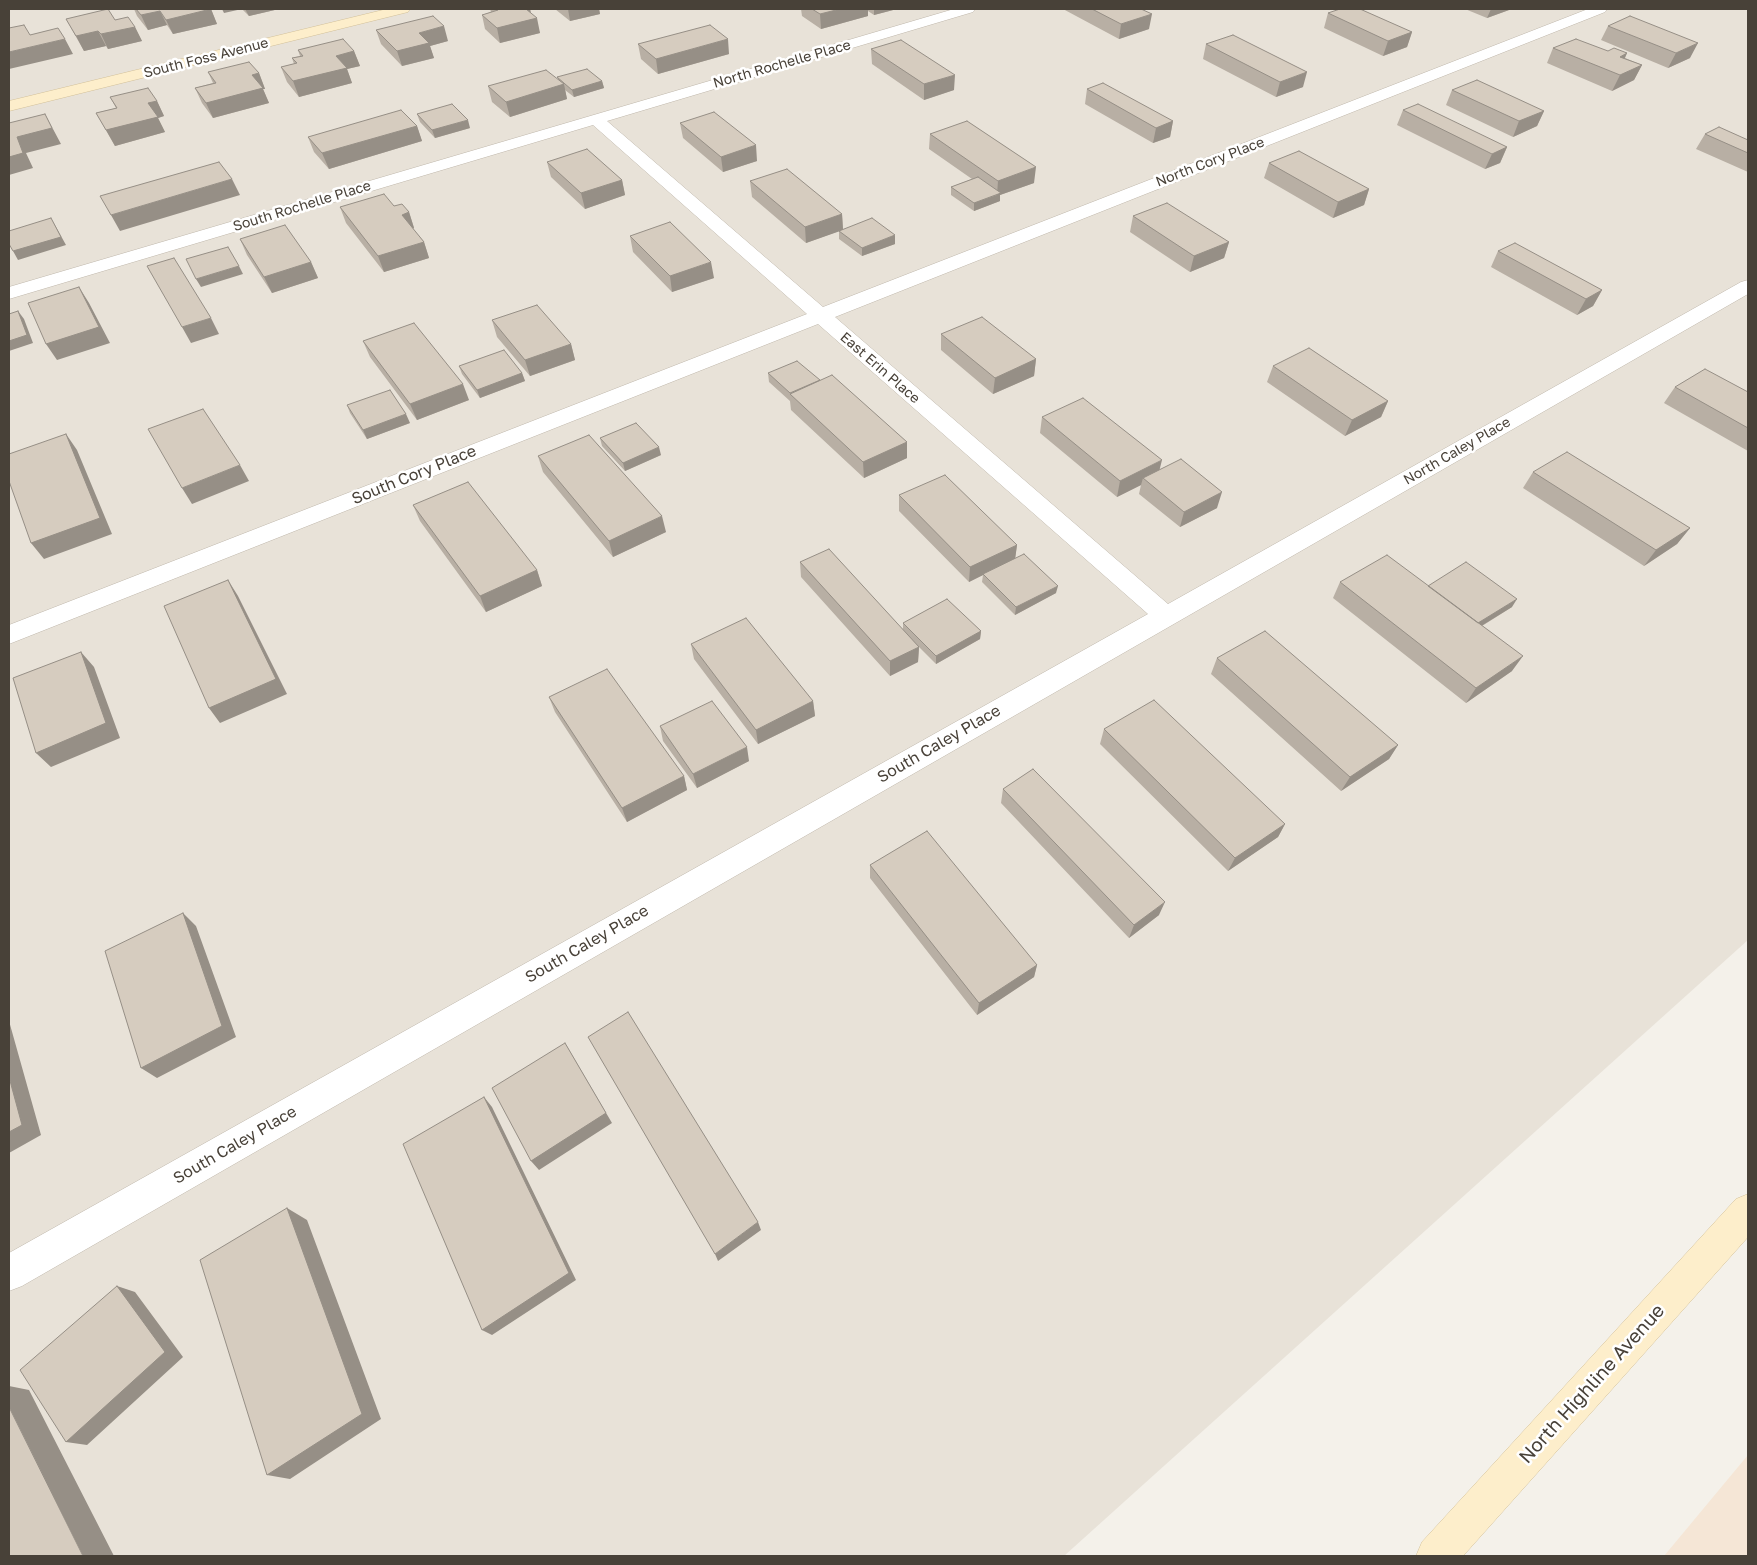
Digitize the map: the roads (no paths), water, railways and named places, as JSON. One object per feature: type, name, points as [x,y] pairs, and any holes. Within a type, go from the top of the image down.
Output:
[{"type":"street","name":"South Foss Avenue","points":[[9,106],[404,9]]},
{"type":"street","name":"North Rochelle Place","points":[[595,119],[968,9]]},
{"type":"street","name":"North Cory Place","points":[[819,316],[1600,9]]},
{"type":"street","name":"South Rochelle Place","points":[[9,293],[595,119]]},
{"type":"street","name":"East Erin Place","points":[[595,119],[819,316],[1166,616]]},
{"type":"street","name":"North Caley Place","points":[[1166,616],[1748,286]]},
{"type":"street","name":"South Cory Place","points":[[9,635],[819,316]]},
{"type":"street","name":"South Caley Place","points":[[9,1273],[1166,616]]},
{"type":"street","name":"North Highline Avenue","points":[[1436,1556],[1748,1211]]}]
